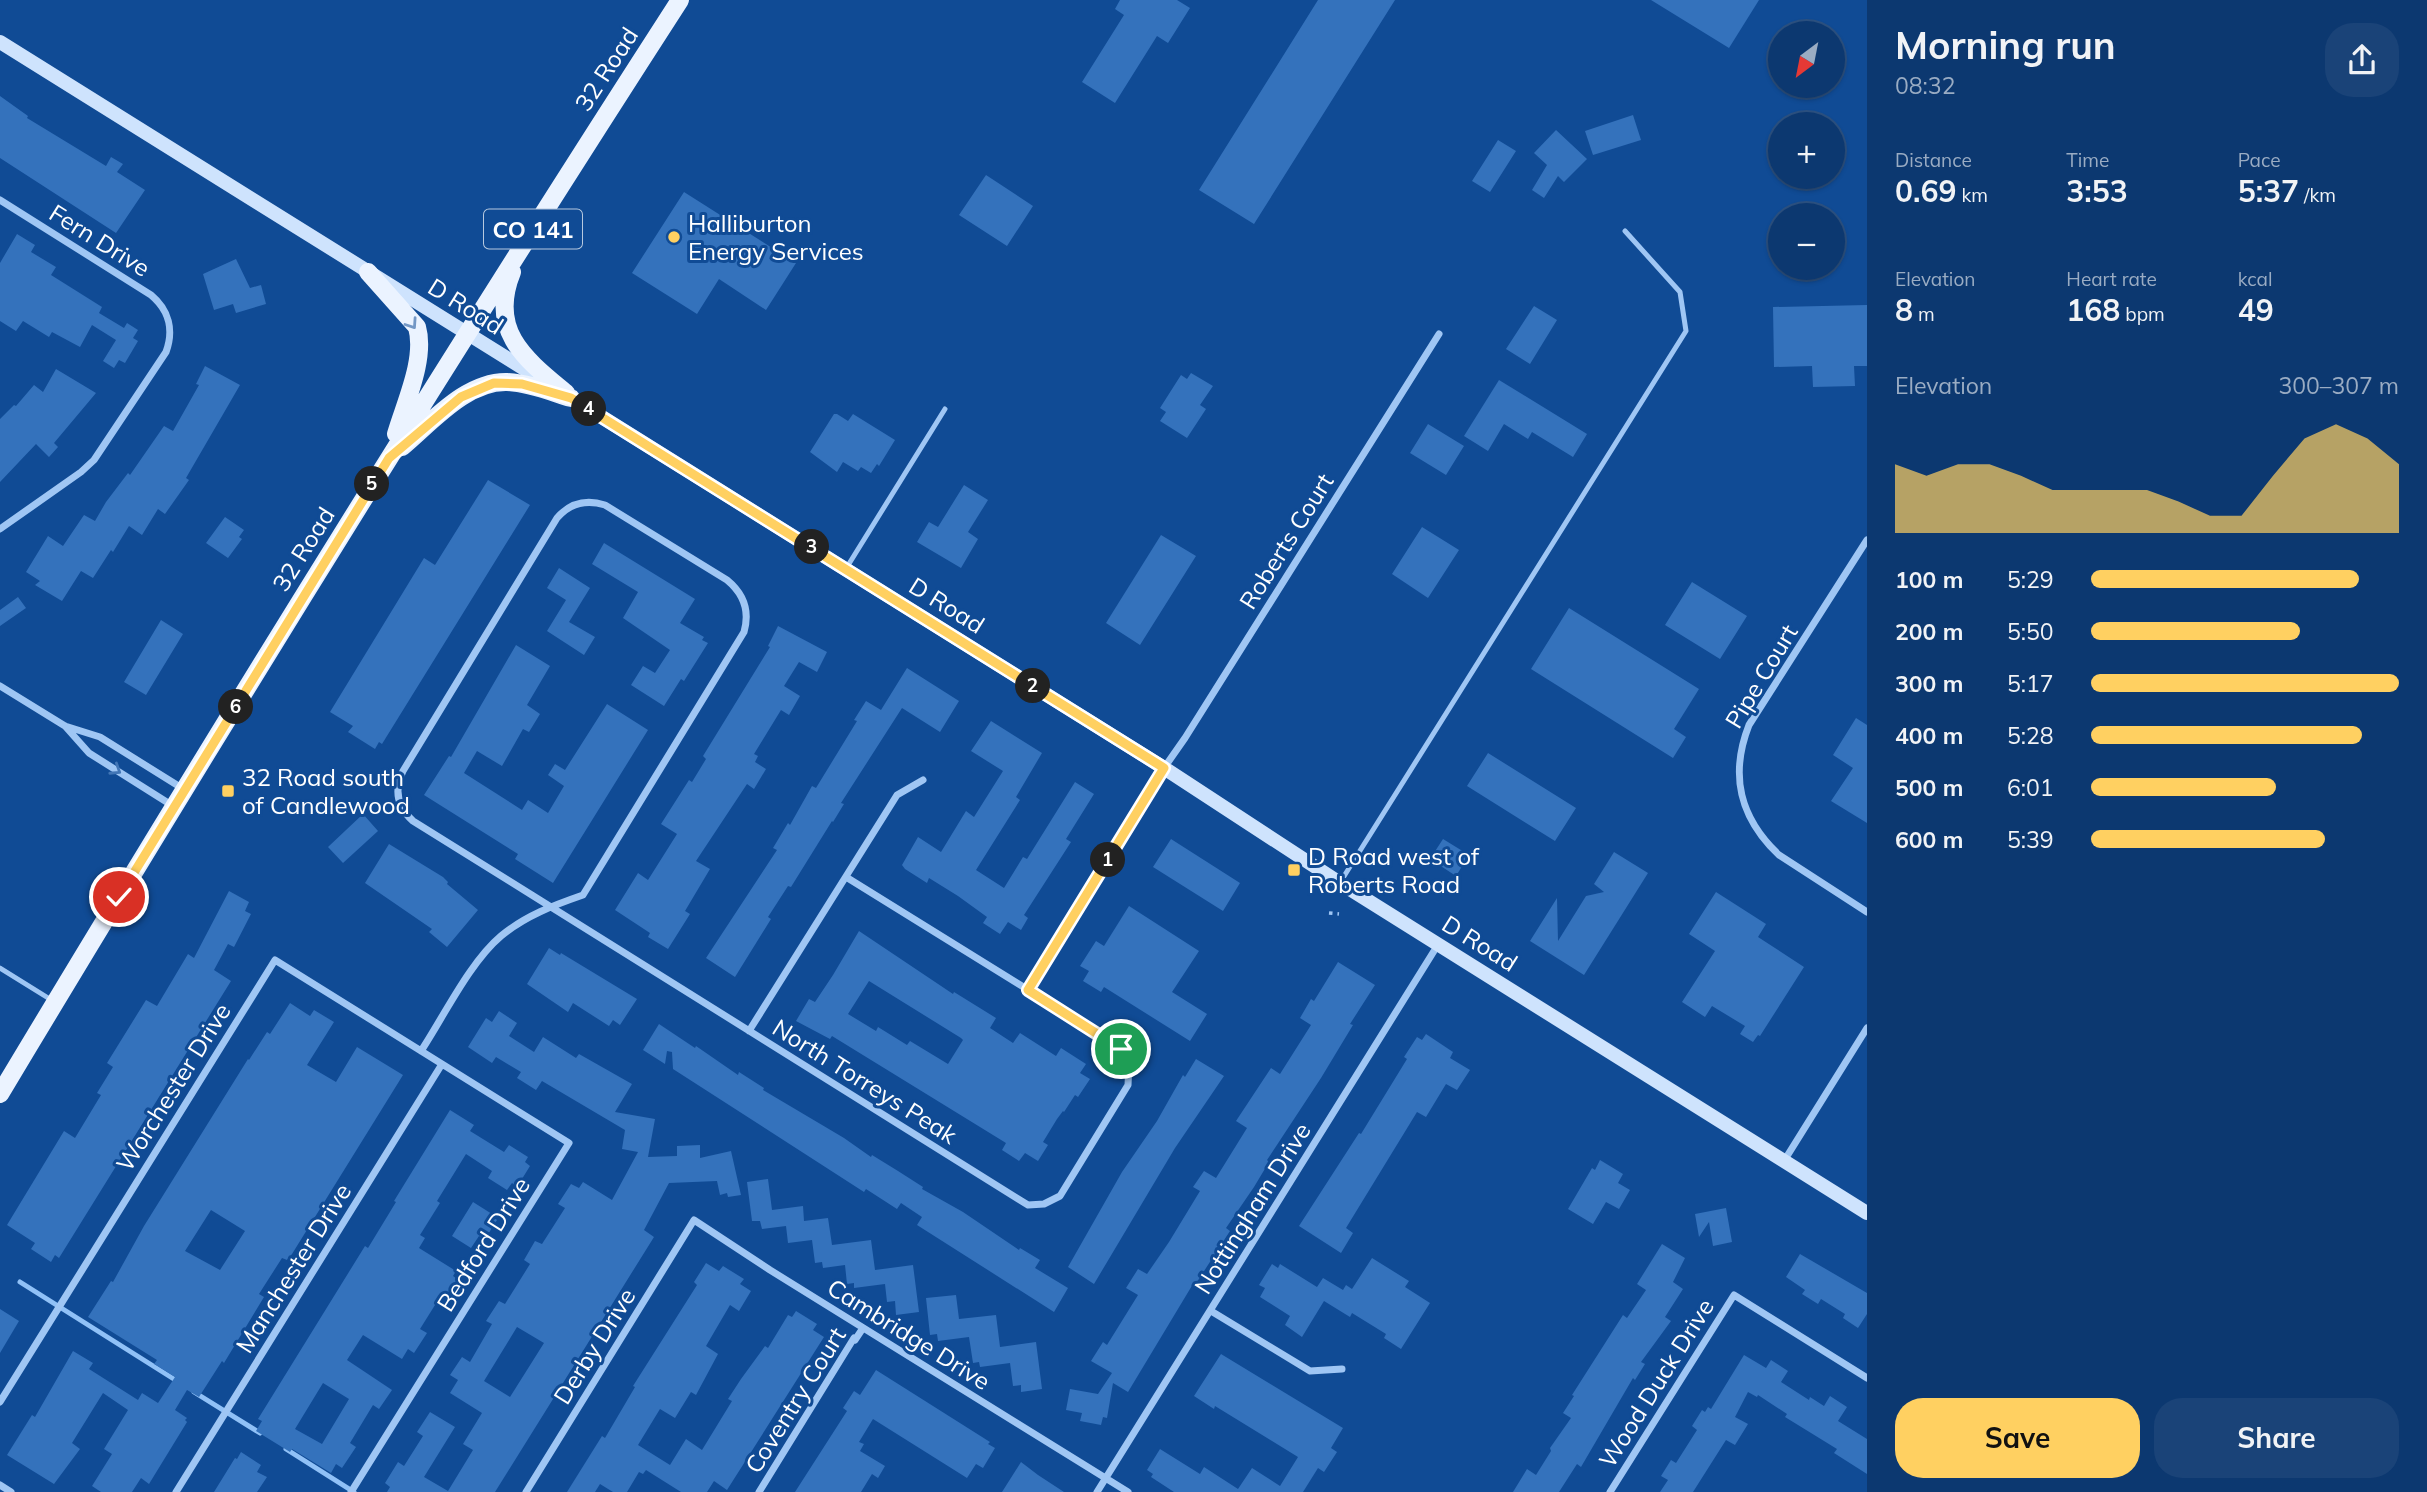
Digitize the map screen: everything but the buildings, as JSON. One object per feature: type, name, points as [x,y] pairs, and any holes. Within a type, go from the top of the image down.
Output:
[{"type":"main road","name":"32 Road","points":[[0,1094],[466,333],[680,0]]},
{"type":"main road","points":[[522,245],[507,283],[505,319],[509,332],[521,353],[571,398]]},
{"type":"main road","points":[[368,272],[417,327],[420,338],[419,356],[389,458]]},
{"type":"main road","points":[[389,458],[461,397],[494,383],[522,384],[571,398]]},
{"type":"street","name":"D Road","points":[[0,42],[846,568],[1164,768],[1340,883],[1867,1213]]},
{"type":"street","name":"Fern Drive","points":[[0,200],[151,295],[162,306],[169,322],[166,352],[101,452],[81,472],[0,529]]},
{"type":"street","name":"Roberts Court","points":[[1028,990],[1164,768],[1439,334]]},
{"type":"street","name":"North Torreys Peak","points":[[550,906],[583,895],[744,632],[746,623],[745,603],[734,586],[605,505],[587,502],[569,507],[556,518],[403,771],[398,785],[398,800],[413,821],[1028,1205],[1044,1204],[1060,1196],[1125,1091],[1130,1078],[1129,1064],[1121,1049],[1028,990]]},
{"type":"street","name":"Pipe Court","points":[[1867,540],[1749,725],[1740,755],[1739,771],[1740,786],[1749,817],[1767,844],[1779,855],[1867,912]]},
{"type":"street","points":[[0,686],[65,726],[100,737],[185,791]]},
{"type":"street","points":[[65,726],[89,752],[175,807]]},
{"type":"street","points":[[749,1031],[897,795],[923,780]]},
{"type":"street","points":[[846,877],[1028,990]]},
{"type":"street","points":[[421,1051],[485,952],[509,930],[550,906]]},
{"type":"street","name":"Nottingham Drive","points":[[1097,1492],[1439,943]]},
{"type":"street","name":"Worchester Drive","points":[[0,1402],[275,960],[442,1064]]},
{"type":"street","points":[[1784,1161],[1867,1028]]},
{"type":"street","name":"Manchester Drive","points":[[176,1492],[442,1064]]},
{"type":"street","name":"Bedford Drive","points":[[351,1492],[569,1143],[442,1064]]},
{"type":"street","name":"Cambridge Drive","points":[[694,1220],[1128,1492]]},
{"type":"street","name":"Derby Drive","points":[[526,1492],[694,1220]]},
{"type":"street","name":"Wood Duck Drive","points":[[1610,1492],[1734,1295],[1867,1378]]},
{"type":"street","points":[[1211,1311],[1310,1371],[1342,1369]]},
{"type":"street","name":"Coventry Court","points":[[759,1492],[853,1338],[855,1340],[863,1328]]},
{"type":"street","points":[[0,1485],[11,1492]]},
{"type":"lane","points":[[1340,883],[1686,331],[1680,292],[1625,232]]},
{"type":"lane","points":[[846,568],[945,409]]},
{"type":"lane","points":[[0,968],[55,1003]]},
{"type":"path","points":[[1329,913],[1339,914]]},
{"type":"waterway","points":[[20,1282],[177,1381]]},
{"type":"waterway","points":[[194,1392],[260,1433]]},
{"type":"waterway","points":[[286,1449],[354,1492]]},
{"type":"place","name":"Halliburton Energy Services","points":[[674,237]]},
{"type":"place","name":"32 Road south of Candlewood","points":[[228,791]]},
{"type":"place","name":"D Road west of Roberts Road","points":[[1294,870]]},
{"type":"route","points":[[119,897],[389,458],[461,397],[494,383],[522,384],[571,398],[1164,768],[1028,990],[1121,1049]]}]
